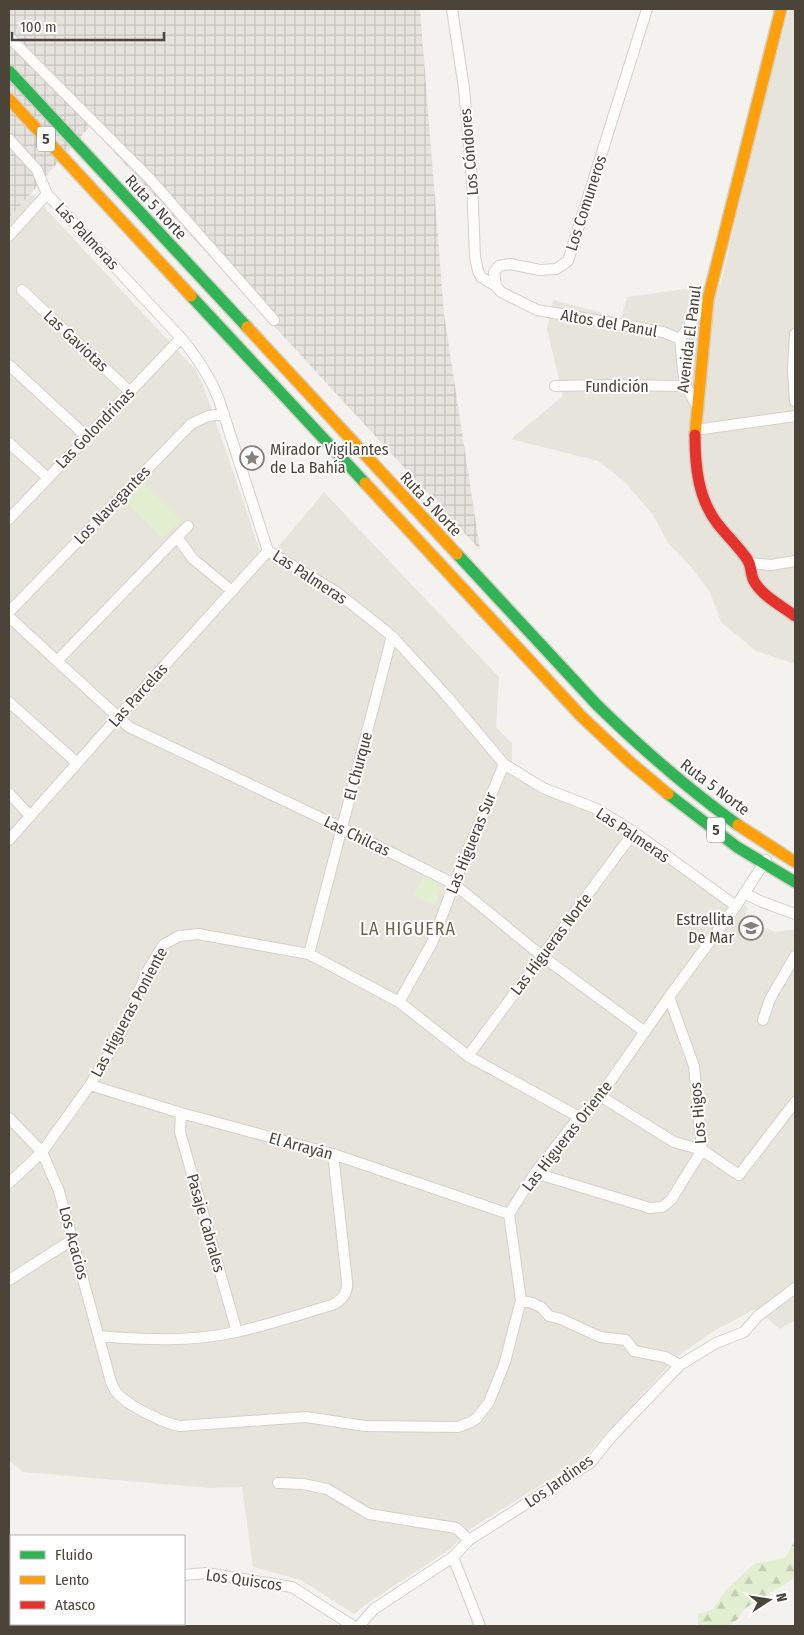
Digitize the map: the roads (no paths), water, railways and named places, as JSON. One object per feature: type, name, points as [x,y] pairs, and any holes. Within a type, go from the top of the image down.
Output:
[{"type":"main road","name":"Avenida El Panul","points":[[781,9],[708,299],[697,406],[695,450],[702,495],[713,519],[750,563],[755,584],[795,616]]},
{"type":"main road","name":"Ruta 5 Norte","points":[[9,72],[597,705],[646,753],[682,783],[724,816],[795,862]]},
{"type":"main road","name":"Ruta 5 Norte","points":[[9,100],[582,716],[624,757],[669,795],[719,833],[795,882]]},
{"type":"street","name":"Los Cóndores","points":[[452,9],[464,88],[472,179],[475,257],[480,277],[496,286]]},
{"type":"street","name":"Los Comuneros","points":[[496,286],[494,272],[499,266],[510,264],[540,270],[556,270],[568,261],[648,9]]},
{"type":"street","points":[[9,37],[150,180],[274,320]]},
{"type":"street","name":"Las Palmeras","points":[[9,139],[37,170],[47,194],[181,338],[199,360],[214,386],[268,551],[335,591],[392,636],[445,694],[504,764],[542,788],[597,809],[634,832],[736,906]]},
{"type":"street","points":[[9,236],[47,194]]},
{"type":"street","name":"Altos del Panul","points":[[496,286],[501,292],[537,310],[663,332],[680,339]]},
{"type":"street","name":"Las Gaviotas","points":[[22,290],[130,392]]},
{"type":"street","name":"Altos del Panul","points":[[686,386],[680,339],[708,299]]},
{"type":"street","points":[[795,334],[793,370],[795,401]]},
{"type":"street","name":"Las Golondrinas","points":[[9,519],[181,338]]},
{"type":"street","points":[[9,365],[86,437]]},
{"type":"street","name":"Fundición","points":[[555,386],[686,386]]},
{"type":"street","points":[[686,386],[697,406]]},
{"type":"street","name":"Los Navegantes","points":[[9,612],[191,424],[208,416],[224,414]]},
{"type":"street","points":[[695,430],[795,416]]},
{"type":"street","points":[[9,443],[48,478]]},
{"type":"street","points":[[57,661],[188,526]]},
{"type":"street","points":[[178,537],[193,558],[232,591]]},
{"type":"street","name":"Las Parcelas","points":[[9,840],[268,551]]},
{"type":"street","points":[[750,563],[771,565],[795,561]]},
{"type":"street","name":"Las Chilcas","points":[[9,616],[129,727],[342,828],[454,884],[542,956],[645,1032]]},
{"type":"street","name":"El Churque","points":[[309,954],[392,636]]},
{"type":"street","points":[[9,702],[77,763]]},
{"type":"street","name":"Las Higueras Sur","points":[[399,1002],[432,943],[454,884],[504,764]]},
{"type":"street","points":[[9,793],[30,816]]},
{"type":"street","name":"Las Higueras Norte","points":[[468,1056],[634,832]]},
{"type":"street","name":"Las Higueras Oriente","points":[[509,1214],[535,1173],[579,1116],[600,1096],[669,997],[736,906],[772,848]]},
{"type":"street","points":[[744,893],[795,914]]},
{"type":"street","name":"Las Higueras Poniente","points":[[9,1184],[42,1152],[90,1085],[120,1033],[147,972],[163,945],[173,938],[185,934],[198,934],[309,954],[399,1002],[468,1056],[579,1116]]},
{"type":"street","points":[[763,1020],[770,1000],[795,956]]},
{"type":"street","name":"Los Higos","points":[[535,1173],[654,1209],[671,1200],[702,1150],[694,1066],[669,997]]},
{"type":"street","name":"El Arrayán","points":[[90,1085],[180,1113],[333,1154],[509,1214]]},
{"type":"street","points":[[600,1096],[674,1142],[702,1150],[739,1175],[795,1102]]},
{"type":"street","name":"Pasaje Cabrales","points":[[180,1113],[180,1132],[237,1332]]},
{"type":"street","name":"Los Acacios","points":[[9,1118],[42,1152],[60,1190],[99,1336]]},
{"type":"street","points":[[333,1154],[347,1281],[344,1296],[332,1305],[237,1332],[172,1339],[131,1339],[99,1336],[111,1382],[117,1393],[134,1405],[172,1425],[185,1426],[306,1418],[365,1426],[458,1427],[471,1422],[477,1418],[489,1402],[505,1362],[521,1300],[509,1214]]},
{"type":"street","points":[[9,1280],[72,1240]]},
{"type":"street","name":"Los Jardines","points":[[359,1626],[374,1609],[453,1557],[469,1540],[590,1463],[613,1435],[680,1365],[716,1343],[744,1332],[758,1316],[795,1288]]},
{"type":"street","points":[[521,1300],[541,1307],[549,1316],[561,1319],[600,1337],[626,1340],[634,1351],[665,1357],[680,1365]]},
{"type":"street","points":[[278,1483],[303,1484],[327,1489],[369,1514],[456,1528],[469,1540]]},
{"type":"street","points":[[453,1557],[480,1626]]},
{"type":"street","name":"Los Quiscos","points":[[185,1575],[206,1573],[292,1587],[352,1626]]},
{"type":"place","name":"Mirador Vigilantes de La Bahía","points":[[252,458]]},
{"type":"place","name":"Estrellita De Mar","points":[[751,928]]},
{"type":"district","name":"LA HIGUERA","points":[[408,929]]}]
